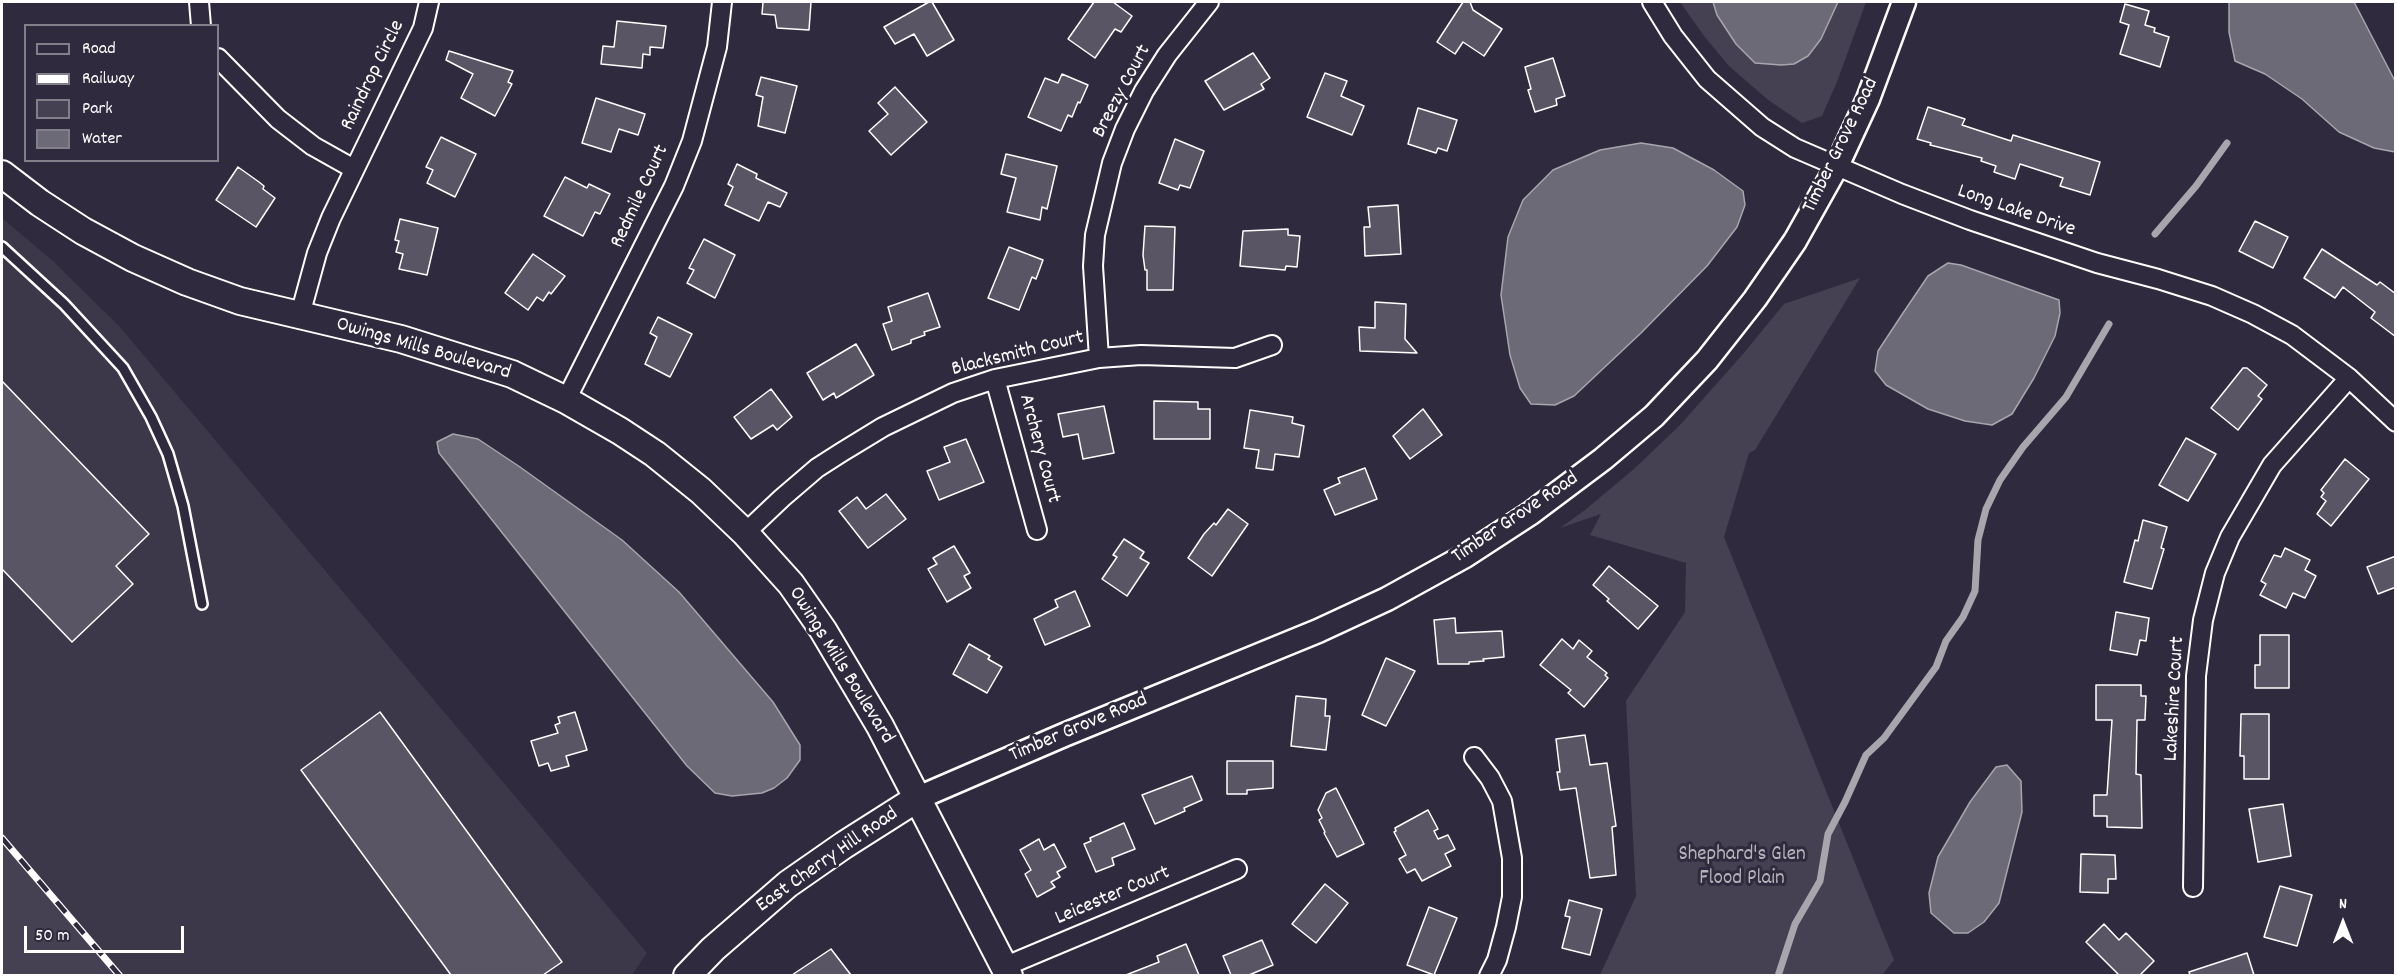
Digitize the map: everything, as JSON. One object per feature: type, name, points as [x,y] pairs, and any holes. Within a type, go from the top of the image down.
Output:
[{"type":"main road","name":"Owings Mills Boulevard","points":[[2,174],[40,203],[83,231],[133,258],[187,282],[240,301],[401,339],[512,374],[566,400],[655,454],[701,491],[745,533],[791,584],[823,630],[880,726],[1007,971]]},
{"type":"main road","name":"East Cherry Hill Road","points":[[687,975],[713,949],[788,884],[918,798]]},
{"type":"street","points":[[199,2],[201,24]]},
{"type":"street","name":"Raindrop Circle","points":[[300,315],[317,254],[354,169],[423,28],[429,2]]},
{"type":"street","name":"Redmile Court","points":[[566,400],[674,186],[692,141],[717,47],[722,2]]},
{"type":"street","name":"Breezy Court","points":[[1099,358],[1093,266],[1095,235],[1112,163],[1125,129],[1144,91],[1167,56],[1209,2]]},
{"type":"street","name":"Long Lake Drive","points":[[1652,2],[1673,36],[1707,79],[1762,127],[1795,148],[1922,201],[2010,234],[2097,263],[2212,296],[2253,314],[2292,336],[2349,378],[2396,422]]},
{"type":"street","name":"Timber Grove Road","points":[[918,798],[1064,735],[1318,631],[1387,599],[1465,556],[1531,513],[1603,459],[1646,423],[1707,360],[1755,299],[1795,241],[1837,166],[1868,99],[1904,2]]},
{"type":"street","name":"Raindrop Circle","points":[[219,59],[278,119],[313,146],[354,169]]},
{"type":"street","name":"Blacksmith Court","points":[[745,533],[817,468],[919,409],[953,393],[995,379],[1099,358],[1141,355],[1235,358],[1272,345]]},
{"type":"street","name":"Lakeshire Court","points":[[2193,887],[2196,676],[2203,620],[2215,573],[2230,537],[2272,465],[2349,378]]},
{"type":"street","name":"Archery Court","points":[[995,379],[1037,530]]},
{"type":"street","points":[[1473,757],[1490,778],[1502,801],[1512,858],[1512,897],[1497,960],[1489,975]]},
{"type":"street","name":"Leicester Court","points":[[1007,971],[1237,869]]},
{"type":"lane","points":[[2,247],[63,304],[123,368],[151,417],[168,454],[183,506],[202,604]]},
{"type":"shaded area","points":[[2,218],[53,261],[120,327],[647,953],[632,975],[120,975],[2,841]]},
{"type":"green space","points":[[1680,2],[1866,2],[1822,116],[1802,123],[1767,99],[1729,66]]},
{"type":"green space","name":"Shephard's Glen Flood Plain","points":[[1860,278],[1755,450],[1749,453],[1724,537],[1894,960],[1882,975],[1600,975],[1636,896],[1626,701],[1685,612],[1686,563],[1590,535],[1601,514],[1560,528],[1634,469],[1680,425],[1784,304]]},
{"type":"green space","points":[[2,841],[120,975],[2,975]]},
{"type":"water","points":[[1713,2],[1838,2],[1821,39],[1808,56],[1794,64],[1781,65],[1755,63],[1736,44],[1717,15]]},
{"type":"water","points":[[2229,2],[2354,2],[2395,81],[2395,152],[2374,148],[2339,132],[2302,99],[2265,74],[2235,61],[2229,32]]},
{"type":"water","points":[[1641,143],[1673,148],[1714,170],[1743,191],[1745,205],[1737,227],[1707,266],[1574,396],[1555,405],[1531,404],[1520,388],[1510,355],[1501,295],[1508,237],[1523,200],[1553,170],[1600,150]]},
{"type":"water","points":[[1948,263],[1961,265],[2059,300],[2060,313],[2055,336],[2034,378],[2012,414],[1992,425],[1965,421],[1928,409],[1886,385],[1875,371],[1878,351],[1928,276]]},
{"type":"water","points":[[453,434],[478,439],[520,467],[622,540],[679,592],[773,702],[800,745],[800,760],[787,778],[774,788],[762,793],[732,796],[715,793],[687,766],[439,453],[437,442]]},
{"type":"water","points":[[2007,765],[2021,781],[2022,812],[1999,903],[1984,922],[1968,933],[1954,933],[1931,913],[1929,893],[1938,857],[1970,802],[1996,767]]},
{"type":"building","points":[[763,2],[811,2],[809,30],[777,28],[775,15],[762,14]]},
{"type":"building","points":[[932,2],[954,40],[927,56],[914,34],[895,44],[884,27]]},
{"type":"building","points":[[1094,2],[1113,2],[1132,16],[1121,32],[1115,29],[1095,58],[1068,39]]},
{"type":"building","points":[[1463,2],[1470,2],[1473,10],[1502,29],[1484,56],[1463,42],[1455,54],[1437,42]]},
{"type":"building","points":[[2125,4],[2149,11],[2145,25],[2155,28],[2154,32],[2169,37],[2160,67],[2120,54],[2129,25],[2120,22]]},
{"type":"building","points":[[617,21],[666,26],[663,48],[650,47],[650,55],[643,54],[642,68],[601,64],[603,46],[614,47]]},
{"type":"building","points":[[449,51],[513,71],[508,82],[512,84],[495,116],[461,98],[473,74],[446,60]]},
{"type":"building","points":[[1253,53],[1270,78],[1261,84],[1264,89],[1224,110],[1205,81]]},
{"type":"building","points":[[1553,58],[1565,96],[1556,99],[1557,105],[1535,112],[1528,90],[1531,89],[1525,67]]},
{"type":"building","points":[[1325,73],[1347,81],[1341,96],[1364,106],[1352,135],[1307,117]]},
{"type":"building","points":[[1062,74],[1088,85],[1072,117],[1068,115],[1061,131],[1028,117],[1045,78],[1058,83]]},
{"type":"building","points":[[761,77],[797,86],[785,133],[758,126],[763,97],[756,95]]},
{"type":"building","points":[[895,87],[927,122],[891,155],[869,131],[888,114],[878,103]]},
{"type":"building","points":[[596,98],[645,114],[638,135],[619,129],[611,152],[582,143]]},
{"type":"building","points":[[1928,107],[1965,119],[1962,125],[2011,141],[2013,135],[2100,162],[2090,195],[2060,186],[2063,178],[2020,164],[2015,179],[1994,172],[1996,166],[1981,161],[1982,158],[1930,145],[1931,143],[1917,139]]},
{"type":"building","points":[[1418,108],[1457,120],[1447,151],[1438,148],[1436,153],[1408,144]]},
{"type":"building","points":[[441,137],[476,154],[455,197],[427,183],[433,170],[426,167]]},
{"type":"building","points":[[1175,139],[1204,151],[1190,188],[1180,185],[1178,190],[1159,183]]},
{"type":"building","points":[[1006,154],[1057,166],[1047,209],[1042,207],[1040,220],[1007,212],[1016,178],[1001,174]]},
{"type":"building","points":[[737,164],[757,174],[756,178],[787,193],[780,207],[768,202],[759,221],[725,205],[733,187],[728,184]]},
{"type":"building","points":[[238,167],[264,186],[263,189],[275,198],[256,227],[216,200]]},
{"type":"building","points":[[565,177],[587,188],[589,184],[610,194],[600,214],[595,212],[583,236],[544,216]]},
{"type":"building","points":[[1398,205],[1401,254],[1365,256],[1364,227],[1370,227],[1368,207]]},
{"type":"building","points":[[400,219],[438,228],[427,275],[399,269],[403,254],[396,252],[399,241],[395,240]]},
{"type":"building","points":[[2255,221],[2288,237],[2273,268],[2239,251]]},
{"type":"building","points":[[1145,226],[1175,227],[1173,290],[1147,290],[1147,270],[1145,270],[1143,255]]},
{"type":"building","points":[[1288,229],[1288,235],[1300,236],[1297,267],[1286,266],[1285,270],[1240,266],[1243,231]]},
{"type":"building","points":[[704,239],[735,255],[715,298],[687,283],[694,270],[689,268]]},
{"type":"building","points":[[1009,247],[1043,260],[1036,279],[1032,277],[1019,310],[988,298]]},
{"type":"building","points":[[2322,249],[2377,285],[2380,282],[2396,294],[2396,337],[2371,318],[2375,312],[2343,287],[2335,298],[2304,278]]},
{"type":"building","points":[[533,254],[565,276],[551,294],[549,292],[543,301],[537,297],[528,310],[505,293]]},
{"type":"building","points":[[928,293],[940,327],[924,332],[925,335],[911,340],[911,343],[892,350],[883,324],[892,321],[888,307]]},
{"type":"building","points":[[1375,302],[1406,304],[1405,339],[1417,353],[1360,351],[1359,327],[1375,328]]},
{"type":"building","points":[[658,317],[692,334],[670,377],[645,364],[657,337],[650,333]]},
{"type":"building","points":[[856,344],[874,375],[836,398],[834,393],[823,400],[807,373]]},
{"type":"building","points":[[2243,368],[2247,368],[2267,385],[2258,396],[2262,399],[2238,430],[2211,408]]},
{"type":"building","points":[[2,381],[149,534],[116,566],[133,584],[72,642],[2,569]]},
{"type":"building","points":[[771,389],[792,417],[777,430],[773,425],[751,439],[734,417]]},
{"type":"building","points":[[1154,401],[1198,402],[1198,409],[1210,409],[1210,439],[1154,439]]},
{"type":"building","points":[[1104,406],[1114,453],[1083,459],[1078,434],[1063,437],[1058,414]]},
{"type":"building","points":[[1423,409],[1442,435],[1410,459],[1393,436]]},
{"type":"building","points":[[1250,410],[1293,417],[1292,423],[1304,426],[1299,457],[1275,454],[1273,470],[1256,468],[1259,450],[1244,448]]},
{"type":"building","points":[[2186,438],[2216,454],[2188,501],[2159,485]]},
{"type":"building","points":[[966,439],[984,482],[939,500],[927,471],[950,462],[944,447]]},
{"type":"building","points":[[2345,459],[2369,479],[2331,526],[2317,514],[2326,501],[2321,497],[2324,493],[2321,490]]},
{"type":"building","points":[[1365,468],[1377,499],[1335,515],[1324,490],[1340,483],[1338,478]]},
{"type":"building","points":[[886,494],[906,519],[868,548],[839,511],[857,497],[866,509]]},
{"type":"building","points":[[1228,509],[1248,524],[1212,576],[1188,558],[1204,534],[1214,523],[1216,525]]},
{"type":"building","points":[[2143,520],[2167,527],[2161,548],[2164,549],[2152,589],[2124,582]]},
{"type":"building","points":[[1124,539],[1144,552],[1140,558],[1149,563],[1127,596],[1102,579],[1117,557],[1113,555]]},
{"type":"building","points":[[954,546],[970,573],[964,576],[971,588],[947,602],[928,569],[937,564],[933,558]]},
{"type":"building","points":[[2285,548],[2310,560],[2305,570],[2316,576],[2305,598],[2293,593],[2286,608],[2260,595],[2266,584],[2261,581],[2274,555],[2281,557]]},
{"type":"building","points":[[2396,556],[2396,587],[2378,594],[2367,567]]},
{"type":"building","points":[[1609,566],[1658,606],[1638,629],[1593,585]]},
{"type":"building","points":[[1075,591],[1090,626],[1045,645],[1034,619],[1058,607],[1055,600]]},
{"type":"building","points":[[2116,612],[2149,618],[2146,641],[2140,640],[2137,655],[2110,650]]},
{"type":"building","points":[[1455,618],[1456,633],[1502,631],[1504,657],[1483,659],[1484,661],[1469,662],[1469,664],[1438,664],[1434,620]]},
{"type":"building","points":[[2260,635],[2289,635],[2289,688],[2255,688],[2255,665],[2260,665]]},
{"type":"building","points":[[1562,639],[1573,649],[1579,640],[1592,651],[1587,657],[1607,673],[1605,675],[1608,678],[1584,707],[1568,693],[1571,690],[1540,665]]},
{"type":"building","points":[[969,644],[990,656],[988,659],[1002,667],[987,693],[953,674]]},
{"type":"building","points":[[1386,658],[1415,671],[1386,726],[1362,715]]},
{"type":"building","points":[[2096,685],[2141,685],[2141,696],[2146,696],[2145,720],[2137,720],[2136,774],[2141,775],[2142,828],[2107,827],[2107,816],[2094,816],[2094,795],[2107,795],[2112,720],[2096,720]]},
{"type":"building","points":[[1296,696],[1326,699],[1325,716],[1330,716],[1326,750],[1291,746]]},
{"type":"building","points":[[380,712],[562,962],[543,975],[451,975],[301,770]]},
{"type":"building","points":[[575,712],[587,750],[566,756],[569,766],[551,771],[548,763],[539,766],[531,741],[558,733],[555,725],[560,723],[558,717]]},
{"type":"building","points":[[2241,714],[2269,714],[2269,779],[2244,779],[2244,756],[2240,756]]},
{"type":"building","points":[[1585,735],[1590,765],[1607,763],[1616,826],[1612,827],[1616,875],[1590,878],[1576,788],[1560,790],[1556,739]]},
{"type":"building","points":[[1227,761],[1273,761],[1273,788],[1247,790],[1247,794],[1227,794]]},
{"type":"building","points":[[1192,776],[1202,800],[1184,808],[1185,811],[1155,824],[1142,795]]},
{"type":"building","points":[[1336,788],[1364,844],[1337,857],[1324,833],[1319,820],[1322,818],[1318,810],[1326,793]]},
{"type":"building","points":[[2283,804],[2291,856],[2258,862],[2249,809]]},
{"type":"building","points":[[1428,810],[1438,829],[1434,831],[1438,839],[1448,835],[1455,849],[1445,854],[1451,866],[1422,881],[1415,869],[1407,873],[1399,859],[1406,855],[1394,832],[1395,828]]},
{"type":"building","points":[[1124,823],[1135,849],[1112,858],[1114,865],[1096,872],[1084,844],[1091,841],[1090,838]]},
{"type":"building","points":[[1039,839],[1044,850],[1054,844],[1066,867],[1057,872],[1060,877],[1051,882],[1055,887],[1037,897],[1025,874],[1031,870],[1020,850]]},
{"type":"building","points":[[2081,854],[2115,855],[2116,879],[2108,879],[2108,893],[2080,892]]},
{"type":"building","points":[[1325,884],[1348,903],[1316,943],[1292,924]]},
{"type":"building","points":[[2280,886],[2312,895],[2297,946],[2264,937]]},
{"type":"building","points":[[1569,900],[1602,909],[1590,955],[1562,948],[1570,917],[1565,916]]},
{"type":"building","points":[[1429,907],[1457,918],[1434,975],[1407,965]]},
{"type":"building","points":[[2104,924],[2119,940],[2126,933],[2154,961],[2140,975],[2119,975],[2086,942]]},
{"type":"building","points":[[1262,940],[1273,965],[1249,975],[1231,975],[1223,956]]},
{"type":"building","points":[[1186,944],[1199,975],[1126,975],[1159,962],[1157,956]]},
{"type":"building","points":[[831,949],[851,975],[792,975]]},
{"type":"building","points":[[2247,953],[2254,975],[2190,975],[2189,972]]},
{"type":"waterway","points":[[2155,234],[2196,186],[2227,143]]},
{"type":"waterway","points":[[1778,976],[1795,924],[1820,881],[1828,834],[1866,755],[1884,738],[1936,667],[1946,641],[1963,617],[1975,591],[1978,540],[1986,509],[2000,480],[2023,447],[2066,397],[2109,324]]},
{"type":"railway","points":[[2,838],[120,976]]}]
